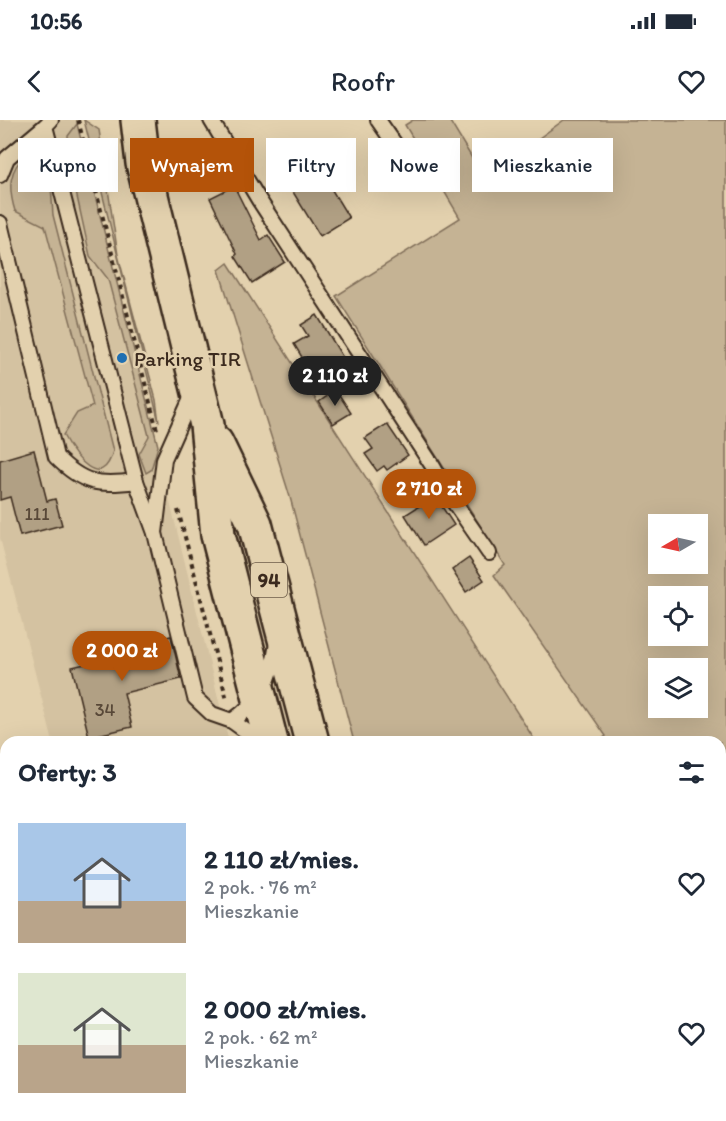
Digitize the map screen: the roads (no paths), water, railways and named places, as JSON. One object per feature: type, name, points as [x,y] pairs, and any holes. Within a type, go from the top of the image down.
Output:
[{"type":"main road","name":"94","points":[[125,120],[132,138]]},
{"type":"main road","name":"94","points":[[138,120],[140,138]]},
{"type":"main road","name":"94","points":[[150,192],[207,425],[218,535],[269,736]]},
{"type":"main road","name":"94","points":[[207,425],[255,524],[310,736]]},
{"type":"lane","points":[[211,120],[259,200],[432,465],[451,498],[489,553]]},
{"type":"lane","points":[[378,120],[391,138]]},
{"type":"lane","points":[[0,175],[7,158],[48,123],[136,481],[155,533],[195,698],[212,714],[232,721],[253,736]]},
{"type":"lane","points":[[0,223],[56,457],[75,476],[104,485],[136,481]]},
{"type":"lane","points":[[155,533],[165,459],[198,381]]},
{"type":"lane","points":[[232,721],[251,708],[270,677],[280,624]]},
{"type":"place","name":"Parking TIR","points":[[122,358]]}]
